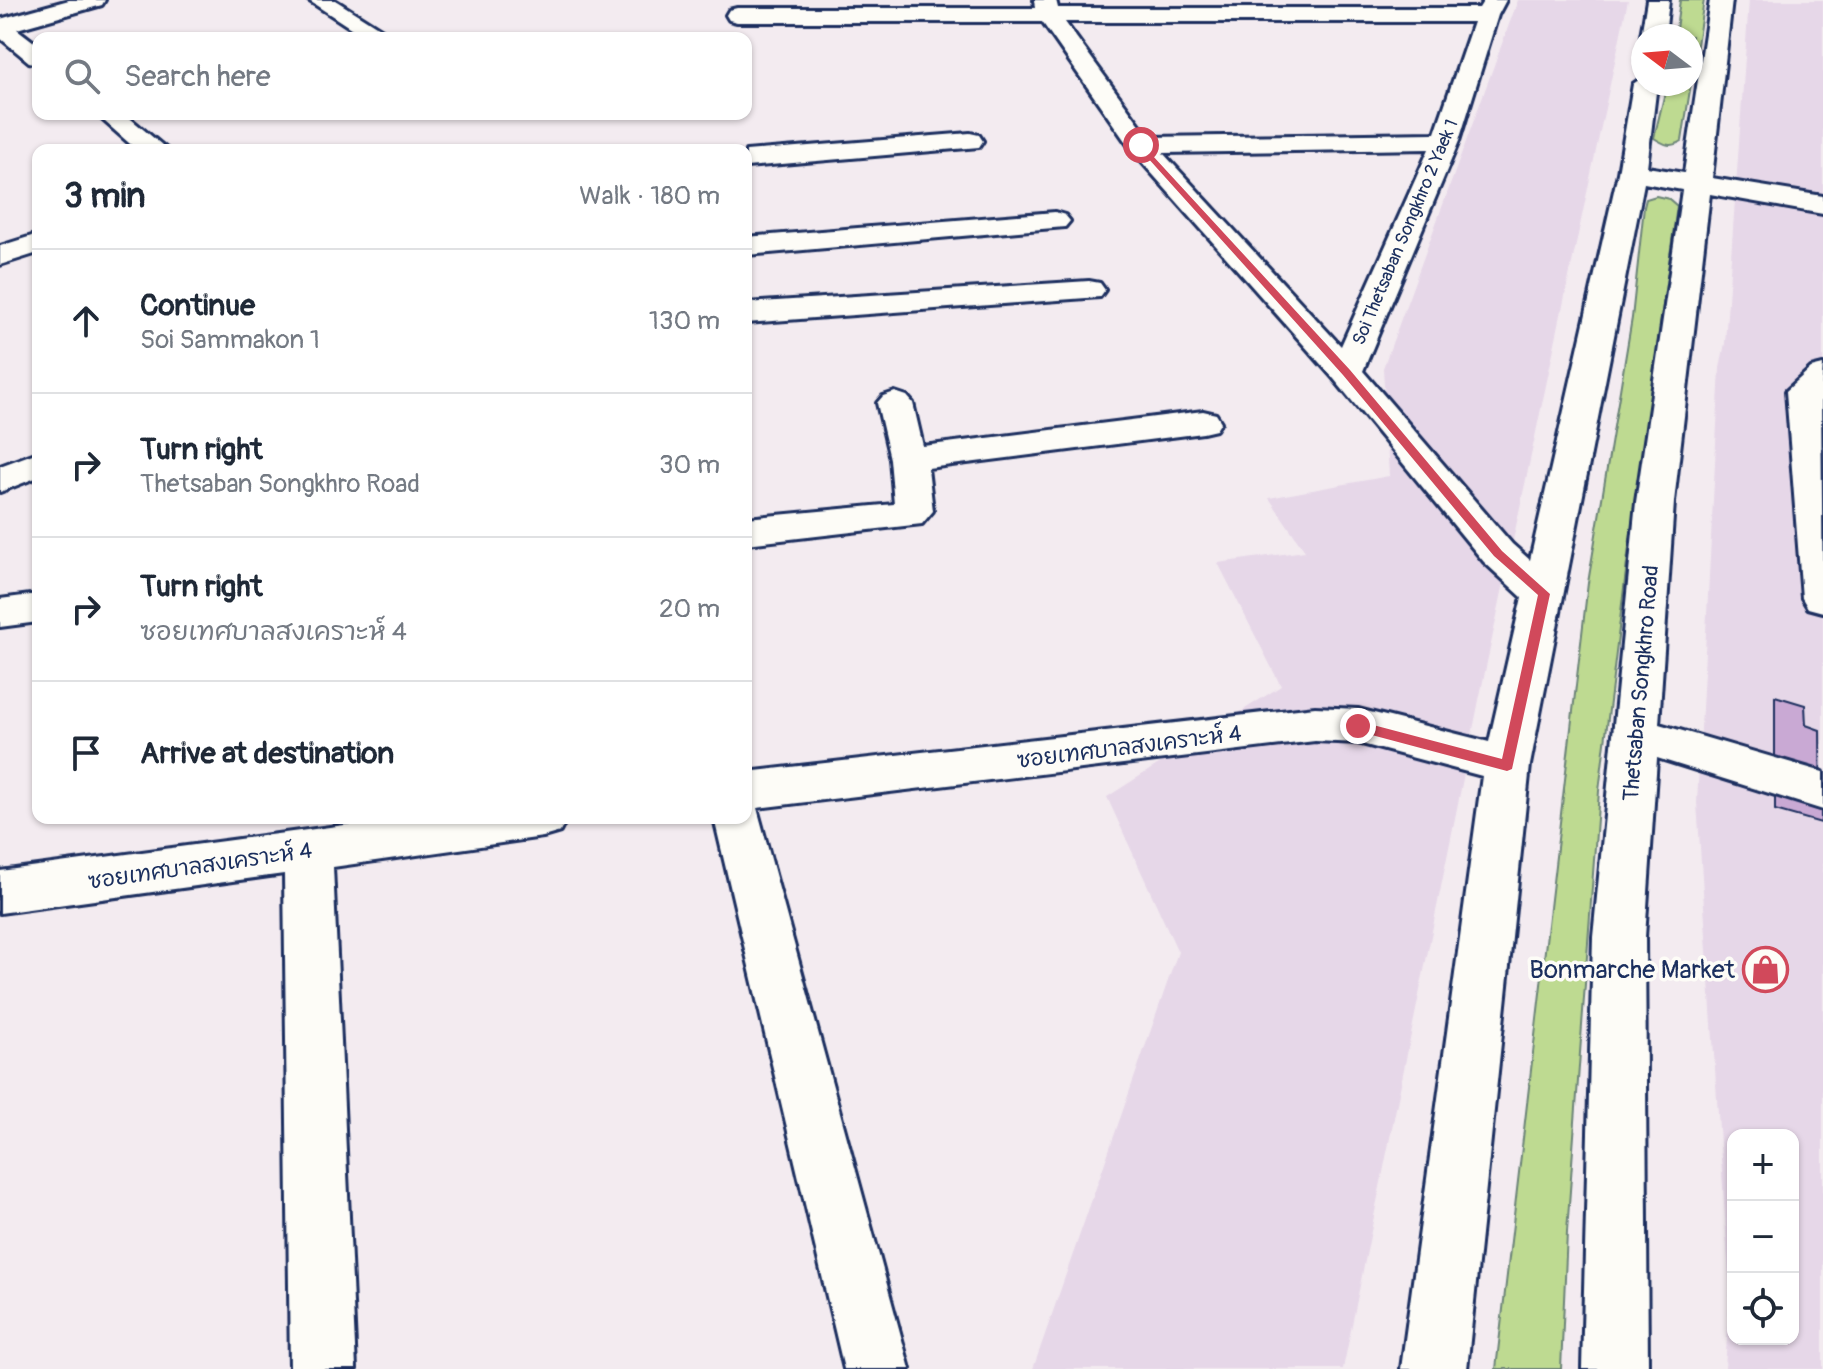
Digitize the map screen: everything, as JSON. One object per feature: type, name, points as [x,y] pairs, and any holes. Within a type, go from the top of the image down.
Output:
[{"type":"street","points":[[0,26],[94,0]]},
{"type":"street","points":[[319,0],[373,32]]},
{"type":"street","points":[[1655,24],[1658,0]]},
{"type":"street","name":"Thetsaban Songkhro Road","points":[[1615,1369],[1619,937],[1655,502],[1721,0]]},
{"type":"street","points":[[1047,7],[1141,145],[1346,372],[1498,553],[1544,594]]},
{"type":"street","points":[[736,18],[1047,7],[1491,8]]},
{"type":"street","name":"Soi Thetsaban Songkhro 2 Yaek 1","points":[[1346,372],[1446,141],[1491,8]]},
{"type":"street","points":[[0,26],[32,52]]},
{"type":"street","points":[[1434,1369],[1507,765],[1632,173],[1643,96]]},
{"type":"street","points":[[116,120],[146,144]]},
{"type":"street","points":[[752,159],[970,141]]},
{"type":"street","points":[[1141,145],[1446,141]]},
{"type":"street","points":[[1632,173],[1823,205]]},
{"type":"street","points":[[752,246],[1055,221]]},
{"type":"street","points":[[0,256],[32,245]]},
{"type":"street","points":[[752,313],[1089,290]]},
{"type":"street","points":[[1823,375],[1803,391],[1823,598]]},
{"type":"street","points":[[752,530],[908,515],[914,511],[908,459],[895,403]]},
{"type":"street","points":[[908,459],[1203,422]]},
{"type":"street","points":[[0,480],[32,466]]},
{"type":"street","points":[[0,613],[32,609]]},
{"type":"street","name":"ซอยเทศบาลสงเคราะห์ 4","points":[[752,790],[1315,724],[1358,726],[1507,765]]},
{"type":"street","points":[[1636,734],[1823,791]]},
{"type":"street","name":"ซอยเทศบาลสงเคราะห์ 4","points":[[0,892],[499,824]]},
{"type":"street","points":[[740,824],[877,1369]]},
{"type":"street","points":[[308,850],[323,1369]]},
{"type":"shaded area","points":[[1518,0],[1628,0],[1479,700],[1343,1369],[1033,1369],[1178,952],[1107,797],[1281,686],[1218,563],[1305,551],[1269,498],[1389,476],[1383,368]]},
{"type":"shaded area","name":"Bonmarche Market","points":[[1749,0],[1823,0],[1823,1369],[1725,1369],[1727,1338],[1727,1345],[1799,1345],[1799,1129],[1727,1129],[1727,1247],[1697,803],[1720,368],[1725,343]]},
{"type":"green space","points":[[1680,0],[1704,0],[1700,24],[1677,24]]},
{"type":"green space","points":[[1664,96],[1689,96],[1682,141],[1668,145],[1654,138]]},
{"type":"green space","points":[[1656,196],[1669,199],[1677,206],[1629,547],[1599,791],[1567,1232],[1561,1369],[1496,1369],[1588,583],[1632,318],[1644,207],[1646,199]]},
{"type":"building","points":[[1823,388],[1823,529],[1811,390]]},
{"type":"building","points":[[1775,696],[1805,705],[1806,725],[1820,730],[1821,823],[1775,810]]},
{"type":"place","name":"Bonmarche Market","points":[[1766,969]]},
{"type":"route","points":[[1141,145],[1346,372],[1498,553],[1544,594],[1507,765],[1358,726]]}]
